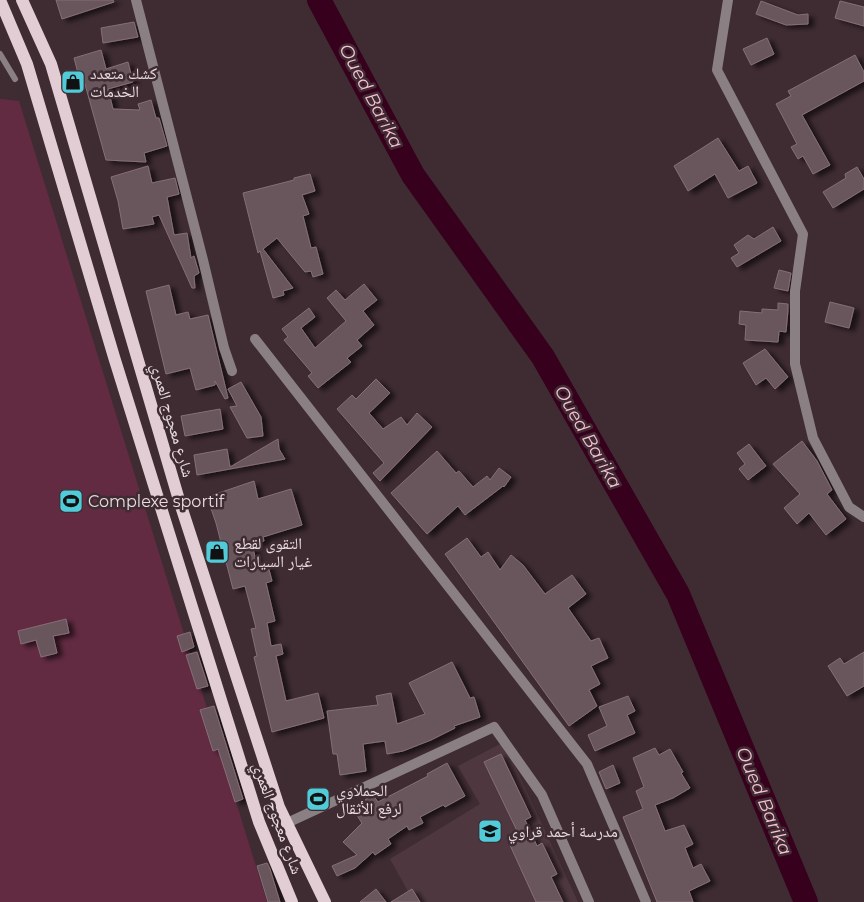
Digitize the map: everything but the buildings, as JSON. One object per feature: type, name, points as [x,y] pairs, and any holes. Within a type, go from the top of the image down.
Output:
[{"type":"main road","name":"شارع معجوج العمري","points":[[0,0],[27,64],[114,357],[259,822],[292,902]]},
{"type":"main road","name":"شارع معجوج العمري","points":[[22,0],[51,64],[179,500],[276,798],[325,902]]},
{"type":"street","points":[[136,0],[204,260],[224,348],[232,371]]},
{"type":"street","points":[[728,0],[717,70],[803,234],[796,291],[795,364],[813,438],[849,507],[864,517]]},
{"type":"street","points":[[255,339],[587,764],[646,902]]},
{"type":"street","points":[[287,823],[494,727],[542,795],[589,902]]},
{"type":"lane","points":[[0,54],[15,79]]},
{"type":"shaded area","name":"Complexe sportif","points":[[0,99],[19,101],[267,902],[0,902]]},
{"type":"shaded area","name":"مدرسة أحمد قراوي","points":[[504,742],[578,902],[414,902],[390,859],[480,804],[458,766]]},
{"type":"waterway","name":"Oued Barika","points":[[319,0],[413,175],[543,357],[678,594],[806,902]]},
{"type":"place","name":"كشك متعدد الخدمات","points":[[73,82]]},
{"type":"place","name":"Complexe sportif","points":[[71,501]]},
{"type":"place","name":"التقوى لقطع غيار السيارات","points":[[217,552]]},
{"type":"place","name":"الحملاوي لرفع الأثقال","points":[[318,799]]},
{"type":"place","name":"مدرسة أحمد قراوي","points":[[490,831]]}]
